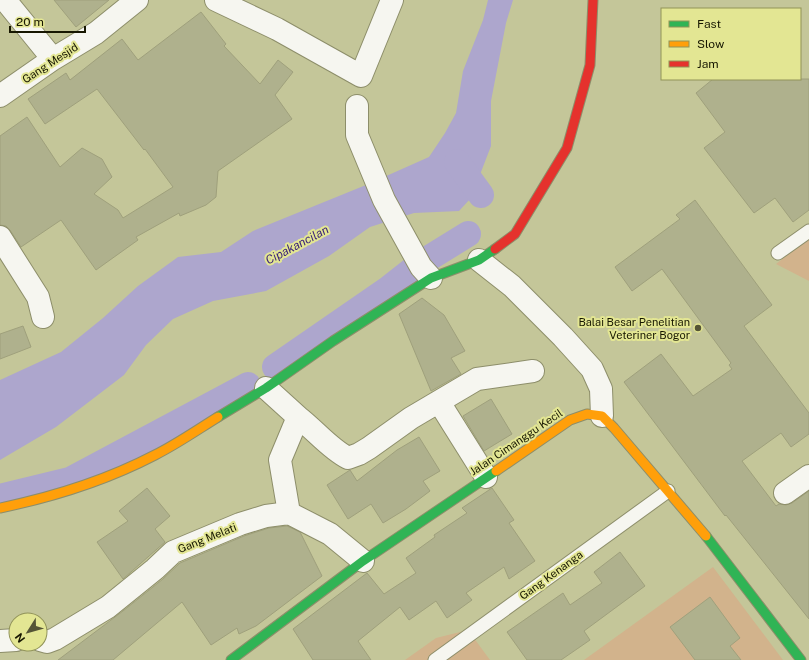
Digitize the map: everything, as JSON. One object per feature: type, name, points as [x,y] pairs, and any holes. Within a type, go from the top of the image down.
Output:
[{"type":"street","points":[[5,0],[53,59]]},
{"type":"street","name":"Gang Mesjid","points":[[0,96],[53,59],[96,33],[137,0]]},
{"type":"street","points":[[216,0],[277,29],[361,76],[392,0]]},
{"type":"street","points":[[0,508],[28,502],[109,476],[156,455],[266,388],[333,341],[426,272],[478,260],[515,234],[567,148],[590,65],[593,0]]},
{"type":"street","points":[[357,106],[357,135],[374,176],[384,200],[426,272]]},
{"type":"street","points":[[0,237],[38,298],[43,317]]},
{"type":"street","points":[[478,260],[512,286],[563,337],[592,369],[601,389],[602,416],[712,544],[801,660]]},
{"type":"street","points":[[266,388],[317,432],[337,453],[348,458],[369,448],[411,418],[477,379],[533,371]]},
{"type":"street","points":[[439,402],[486,477]]},
{"type":"street","name":"Jalan Cimanggu Kecil","points":[[232,660],[363,561],[570,420],[587,414],[602,416]]},
{"type":"street","points":[[298,417],[280,460],[289,513],[330,534],[363,561]]},
{"type":"street","points":[[785,493],[809,476]]},
{"type":"street","name":"Gang Melati","points":[[48,642],[55,639],[108,607],[167,559],[173,552],[240,524],[266,516],[289,513]]},
{"type":"lane","points":[[778,254],[809,231]]},
{"type":"lane","name":"Gang Kenanga","points":[[435,660],[668,491]]},
{"type":"shaded area","points":[[809,238],[809,281],[776,264]]},
{"type":"shaded area","points":[[713,567],[783,660],[584,660]]},
{"type":"shaded area","points":[[468,630],[490,660],[405,660],[436,638]]},
{"type":"water","name":"Cipakancilan","points":[[488,0],[513,0],[506,23],[491,101],[491,146],[471,198],[459,211],[414,213],[370,227],[329,256],[266,291],[213,301],[173,319],[146,345],[124,375],[56,427],[0,460],[0,380],[61,352],[103,318],[138,286],[178,257],[221,252],[253,231],[366,185],[429,157],[456,113],[463,71],[483,20]]},
{"type":"building","points":[[54,0],[109,0],[76,27]]},
{"type":"building","points":[[201,12],[226,44],[224,46],[260,84],[278,60],[293,72],[275,95],[292,119],[218,171],[216,197],[206,205],[180,216],[179,213],[136,237],[138,240],[96,270],[61,220],[21,247],[10,230],[6,226],[0,225],[0,136],[27,117],[60,167],[82,148],[102,159],[112,177],[94,194],[118,210],[123,218],[173,187],[97,89],[45,124],[28,99],[66,73],[70,80],[122,39],[138,60]]},
{"type":"building","points":[[809,79],[809,210],[793,222],[775,198],[754,213],[704,148],[725,132],[696,93],[712,80]]},
{"type":"building","points":[[695,200],[772,305],[744,326],[809,413],[809,434],[791,447],[781,433],[742,461],[776,506],[779,504],[786,505],[792,503],[809,491],[809,619],[726,515],[725,516],[624,382],[661,354],[693,396],[732,369],[729,365],[731,363],[662,269],[632,291],[615,267],[680,219],[676,215]]},
{"type":"building","points":[[422,298],[444,315],[465,351],[451,358],[461,374],[431,391],[399,314]]},
{"type":"building","points":[[23,326],[31,347],[0,359],[0,334]]},
{"type":"building","points":[[491,399],[512,434],[484,451],[463,416]]},
{"type":"building","points":[[419,437],[440,471],[423,481],[430,491],[406,509],[383,523],[371,504],[348,519],[327,485],[350,470],[357,481],[397,450]]},
{"type":"building","points":[[147,488],[170,516],[155,529],[165,542],[123,579],[97,542],[128,521],[119,511]]},
{"type":"building","points":[[492,488],[514,520],[509,523],[535,561],[509,579],[504,567],[466,593],[472,600],[447,618],[436,601],[409,620],[400,607],[358,641],[371,660],[313,660],[293,629],[367,573],[384,594],[416,573],[406,558],[435,537],[434,535],[467,513],[462,508]]},
{"type":"building","points":[[287,526],[300,532],[322,576],[256,626],[239,634],[237,628],[211,645],[182,602],[113,660],[58,660],[123,611],[163,579],[180,563],[244,536],[269,528]]},
{"type":"building","points":[[620,552],[645,586],[584,631],[590,640],[561,660],[527,660],[507,632],[563,593],[570,605],[602,583],[594,572]]},
{"type":"building","points":[[710,597],[740,638],[730,646],[741,660],[695,660],[670,627]]},
{"type":"waterway","points":[[457,162],[481,195]]},
{"type":"waterway","points":[[275,367],[388,289],[421,263],[468,234]]},
{"type":"waterway","points":[[0,497],[70,480],[248,385]]},
{"type":"traffic: fast","points":[[218,417],[266,388],[333,341],[431,278],[479,260],[495,249]]},
{"type":"traffic: fast","points":[[231,660],[363,561],[496,471]]},
{"type":"traffic: fast","points":[[706,536],[801,660]]},
{"type":"traffic: slow","points":[[496,471],[570,420],[587,414],[602,416],[614,428],[706,536]]},
{"type":"traffic: slow","points":[[0,508],[40,499],[99,480],[163,451],[218,417]]},
{"type":"traffic: jam","points":[[495,249],[515,234],[567,148],[590,65],[593,0]]},
{"type":"place","name":"Balai Besar Penelitian Veteriner Bogor","points":[[698,328]]}]
